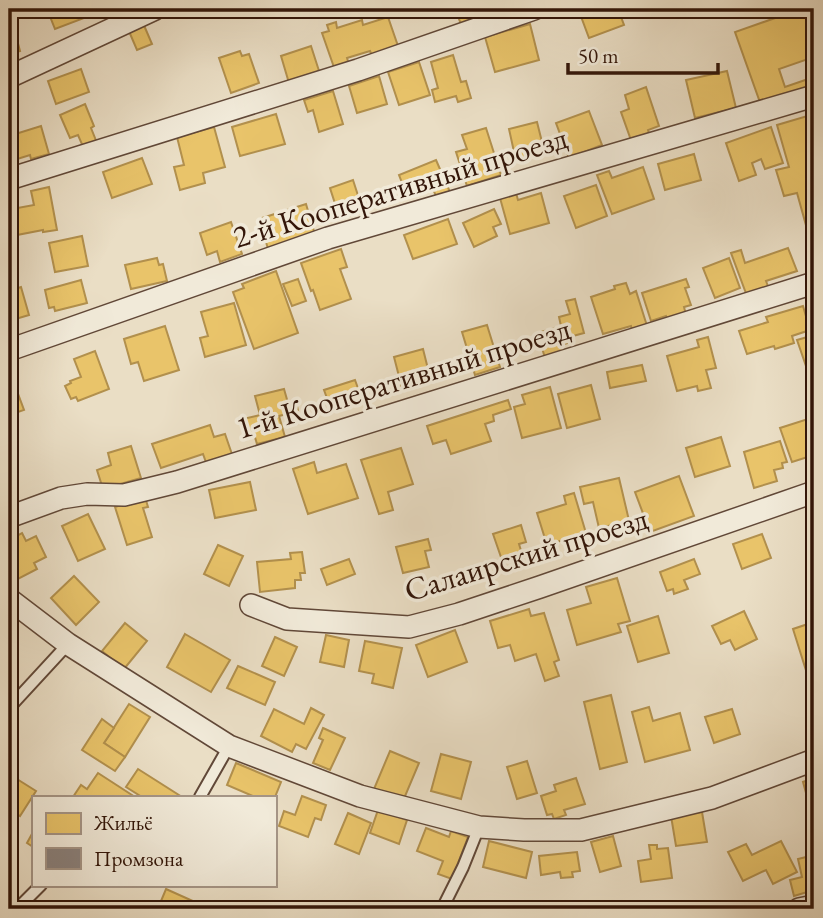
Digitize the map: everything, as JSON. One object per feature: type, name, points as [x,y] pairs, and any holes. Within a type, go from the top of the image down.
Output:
[{"type":"street","points":[[9,77],[155,9]]},
{"type":"street","points":[[9,179],[358,70],[534,9]]},
{"type":"street","name":"2-й Кооперативный проезд","points":[[9,350],[328,238],[814,96]]},
{"type":"street","name":"1-й Кооперативный проезд","points":[[9,517],[61,498],[87,494],[124,495],[177,482],[814,284]]},
{"type":"street","name":"Салаирский проезд","points":[[251,605],[287,619],[409,627],[459,614],[540,587],[814,492]]},
{"type":"street","points":[[9,599],[68,644],[229,746],[360,796],[479,827],[581,830],[712,798],[814,760]]},
{"type":"street","points":[[799,909],[814,906]]},
{"type":"lane","points":[[9,708],[68,644]]},
{"type":"lane","points":[[201,796],[229,746]]},
{"type":"lane","points":[[442,909],[479,827]]},
{"type":"lane","points":[[17,909],[40,886]]},
{"type":"building: Жильё","points":[[9,9],[20,51],[9,54]]},
{"type":"building: Жильё","points":[[47,9],[90,9],[92,15],[55,29]]},
{"type":"building: Жильё","points":[[455,9],[498,9],[500,14],[461,24]]},
{"type":"building: Жильё","points":[[618,9],[624,25],[589,38],[579,11]]},
{"type":"building: Жильё","points":[[801,9],[814,9],[814,45],[810,47],[814,57],[779,69],[785,87],[814,77],[814,90],[762,108],[735,32]]},
{"type":"building: Жильё","points":[[388,17],[399,49],[373,58],[370,51],[347,58],[350,68],[336,73],[322,33],[329,31],[327,25],[336,22],[337,28],[362,20],[363,25]]},
{"type":"building: Жильё","points":[[143,23],[152,44],[137,50],[128,29]]},
{"type":"building: Жильё","points":[[530,24],[539,60],[495,72],[485,37]]},
{"type":"building: Жильё","points":[[311,46],[320,74],[289,83],[281,56]]},
{"type":"building: Жильё","points":[[240,51],[242,56],[249,54],[259,83],[231,93],[219,58]]},
{"type":"building: Жильё","points":[[453,55],[461,82],[466,81],[471,98],[458,102],[456,96],[435,102],[432,90],[438,88],[431,62]]},
{"type":"building: Жильё","points":[[419,62],[430,95],[399,105],[388,72]]},
{"type":"building: Жильё","points":[[81,69],[89,92],[56,104],[48,81]]},
{"type":"building: Жильё","points":[[727,71],[736,108],[695,118],[686,80]]},
{"type":"building: Жильё","points":[[379,76],[387,104],[357,113],[349,86]]},
{"type":"building: Жильё","points":[[646,87],[659,126],[648,130],[650,137],[632,143],[621,112],[629,109],[625,95]]},
{"type":"building: Жильё","points":[[333,91],[343,124],[319,132],[313,110],[308,112],[304,100]]},
{"type":"building: Жильё","points":[[85,104],[94,126],[91,128],[97,143],[84,149],[78,135],[70,138],[60,115]]},
{"type":"building: Жильё","points":[[589,111],[602,145],[569,158],[556,123]]},
{"type":"building: Жильё","points":[[276,114],[285,144],[240,156],[232,127]]},
{"type":"building: Жильё","points":[[814,114],[814,235],[809,236],[797,193],[784,196],[776,170],[789,167],[777,125]]},
{"type":"building: Жильё","points":[[537,122],[545,154],[516,161],[509,129]]},
{"type":"building: Жильё","points":[[41,126],[49,154],[31,159],[30,155],[14,160],[9,136]]},
{"type":"building: Жильё","points":[[214,127],[225,167],[203,173],[205,183],[180,190],[174,167],[184,165],[177,137]]},
{"type":"building: Жильё","points":[[771,127],[783,163],[765,169],[761,159],[752,163],[756,175],[739,181],[726,143]]},
{"type":"building: Жильё","points":[[486,128],[501,175],[467,186],[456,152],[467,149],[462,135]]},
{"type":"building: Жильё","points":[[694,154],[701,180],[665,190],[658,164]]},
{"type":"building: Жильё","points":[[142,158],[152,184],[112,198],[103,172]]},
{"type":"building: Жильё","points":[[436,160],[450,192],[437,198],[432,187],[408,198],[399,175]]},
{"type":"building: Жильё","points":[[643,167],[654,199],[612,214],[597,175],[609,171],[612,178]]},
{"type":"building: Жильё","points":[[353,180],[363,211],[340,219],[330,188]]},
{"type":"building: Жильё","points":[[596,185],[607,216],[576,228],[564,196]]},
{"type":"building: Жильё","points":[[49,187],[57,230],[17,235],[12,209],[34,205],[31,191]]},
{"type":"building: Жильё","points":[[516,193],[518,200],[541,193],[549,223],[510,234],[500,198]]},
{"type":"building: Жильё","points":[[306,204],[316,238],[269,252],[259,219]]},
{"type":"building: Жильё","points":[[494,209],[501,224],[493,227],[497,236],[474,247],[463,223]]},
{"type":"building: Жильё","points":[[448,219],[457,244],[413,259],[404,235]]},
{"type":"building: Жильё","points":[[231,222],[242,254],[220,262],[217,251],[207,255],[200,233]]},
{"type":"building: Жильё","points":[[82,236],[88,266],[55,272],[49,243]]},
{"type":"building: Жильё","points":[[788,248],[797,271],[766,281],[769,289],[747,296],[731,253],[741,250],[745,263]]},
{"type":"building: Жильё","points":[[341,249],[347,267],[340,269],[351,299],[320,310],[301,263]]},
{"type":"building: Жильё","points":[[157,258],[159,265],[163,264],[167,281],[131,289],[125,265]]},
{"type":"building: Жильё","points":[[729,258],[740,288],[715,298],[703,268]]},
{"type":"building: Жильё","points":[[276,271],[298,333],[254,349],[233,292],[244,288],[242,284]]},
{"type":"building: Жильё","points":[[298,279],[306,301],[292,306],[283,284]]},
{"type":"building: Жильё","points":[[686,279],[689,287],[685,288],[691,305],[684,307],[686,315],[668,321],[666,316],[651,321],[642,293]]},
{"type":"building: Жильё","points":[[81,280],[87,303],[55,311],[54,307],[49,308],[45,290]]},
{"type":"building: Жильё","points":[[626,283],[630,294],[636,291],[648,329],[633,334],[631,326],[603,334],[591,297]]},
{"type":"building: Жильё","points":[[21,287],[29,315],[9,321],[9,291]]},
{"type":"building: Жильё","points":[[575,299],[584,333],[573,336],[574,341],[561,345],[565,357],[546,362],[538,333],[561,326],[559,317],[570,314],[566,301]]},
{"type":"building: Жильё","points":[[234,303],[246,345],[205,357],[200,338],[208,336],[201,312]]},
{"type":"building: Жильё","points":[[803,306],[810,330],[792,336],[794,343],[747,354],[739,331],[768,322],[766,317]]},
{"type":"building: Жильё","points":[[487,325],[500,367],[475,375],[462,332]]},
{"type":"building: Жильё","points":[[165,326],[179,370],[144,381],[138,362],[131,364],[124,339]]},
{"type":"building: Жильё","points":[[814,335],[814,364],[806,366],[797,340]]},
{"type":"building: Жильё","points":[[708,337],[716,368],[706,370],[711,388],[698,391],[697,386],[677,391],[667,356],[699,347],[697,340]]},
{"type":"building: Жильё","points":[[423,349],[431,381],[402,388],[394,357]]},
{"type":"building: Жильё","points":[[95,351],[109,389],[78,401],[76,397],[71,399],[65,386],[81,377],[74,359]]},
{"type":"building: Жильё","points":[[642,365],[646,381],[610,388],[607,372]]},
{"type":"building: Жильё","points":[[11,375],[24,410],[9,415],[9,376]]},
{"type":"building: Жильё","points":[[355,380],[363,402],[332,412],[324,390]]},
{"type":"building: Жильё","points":[[591,385],[600,419],[567,428],[558,394]]},
{"type":"building: Жильё","points":[[550,387],[561,428],[522,438],[514,407],[525,404],[522,395]]},
{"type":"building: Жильё","points":[[284,389],[288,403],[296,401],[298,411],[279,416],[285,437],[257,444],[254,434],[248,436],[243,419],[260,415],[255,396]]},
{"type":"building: Жильё","points":[[508,400],[511,409],[493,415],[494,421],[485,424],[491,441],[451,454],[446,440],[433,444],[427,426]]},
{"type":"building: Жильё","points":[[814,417],[814,455],[792,462],[780,428]]},
{"type":"building: Жильё","points":[[210,425],[214,437],[225,434],[234,460],[208,468],[203,454],[161,468],[152,444]]},
{"type":"building: Жильё","points":[[721,437],[730,466],[695,477],[686,448]]},
{"type":"building: Жильё","points":[[780,441],[787,462],[782,463],[783,468],[774,470],[777,481],[754,488],[744,452]]},
{"type":"building: Жильё","points":[[131,446],[141,478],[103,489],[97,470],[111,465],[108,453]]},
{"type":"building: Жильё","points":[[401,448],[413,484],[388,492],[393,510],[379,514],[361,460]]},
{"type":"building: Жильё","points":[[314,462],[317,473],[346,464],[358,498],[308,514],[293,469]]},
{"type":"building: Жильё","points":[[679,476],[694,516],[650,532],[635,492]]},
{"type":"building: Жильё","points":[[619,478],[631,529],[619,532],[617,524],[599,528],[593,502],[584,504],[580,487]]},
{"type":"building: Жильё","points":[[250,482],[256,510],[215,518],[209,490]]},
{"type":"building: Жильё","points":[[574,493],[586,533],[547,545],[537,513],[566,504],[564,496]]},
{"type":"building: Жильё","points":[[145,497],[148,507],[143,508],[152,537],[127,545],[115,507]]},
{"type":"building: Жильё","points":[[88,514],[105,549],[78,561],[62,526]]},
{"type":"building: Жильё","points":[[814,514],[814,534],[807,516]]},
{"type":"building: Жильё","points":[[521,525],[526,542],[519,544],[522,554],[502,560],[493,534]]},
{"type":"building: Жильё","points":[[22,533],[26,541],[36,536],[46,557],[34,563],[37,569],[16,580],[9,566],[9,540]]},
{"type":"building: Жильё","points":[[762,534],[771,558],[742,569],[733,544]]},
{"type":"building: Жильё","points":[[428,539],[431,550],[425,551],[429,567],[403,573],[396,547]]},
{"type":"building: Жильё","points":[[218,545],[243,556],[229,586],[204,574]]},
{"type":"building: Жильё","points":[[302,552],[305,573],[300,573],[301,580],[295,580],[295,588],[260,592],[257,562],[291,559],[290,553]]},
{"type":"building: Жильё","points":[[349,559],[355,574],[327,585],[321,569]]},
{"type":"building: Жильё","points":[[694,559],[700,574],[684,580],[688,589],[674,594],[673,589],[667,591],[660,572]]},
{"type":"building: Жильё","points":[[74,576],[99,602],[76,625],[51,598]]},
{"type":"building: Жильё","points":[[617,578],[630,621],[618,624],[621,632],[577,645],[567,610],[591,603],[586,587]]},
{"type":"building: Жильё","points":[[529,609],[531,616],[544,613],[559,660],[554,662],[559,676],[545,681],[536,654],[515,661],[510,645],[498,648],[490,621]]},
{"type":"building: Жильё","points":[[744,611],[757,639],[735,650],[730,640],[721,644],[712,626]]},
{"type":"building: Жильё","points":[[658,616],[669,653],[638,662],[627,626]]},
{"type":"building: Жильё","points":[[814,622],[814,696],[793,629]]},
{"type":"building: Жильё","points":[[125,623],[147,641],[124,669],[102,651]]},
{"type":"building: Жильё","points":[[455,630],[467,662],[428,677],[416,645]]},
{"type":"building: Жильё","points":[[185,634],[230,660],[211,692],[167,667]]},
{"type":"building: Жильё","points":[[326,635],[349,640],[344,667],[320,662]]},
{"type":"building: Жильё","points":[[275,637],[297,647],[284,676],[262,666]]},
{"type":"building: Жильё","points":[[365,641],[402,648],[393,688],[372,683],[374,674],[359,671]]},
{"type":"building: Жильё","points":[[238,666],[275,682],[265,705],[227,688]]},
{"type":"building: Жильё","points":[[611,695],[627,762],[600,769],[584,702]]},
{"type":"building: Жильё","points":[[129,704],[150,717],[125,757],[104,743]]},
{"type":"building: Жильё","points":[[649,707],[653,721],[680,713],[690,750],[645,762],[632,712]]},
{"type":"building: Жильё","points":[[311,708],[324,715],[306,749],[296,744],[292,752],[261,736],[274,709],[304,724]]},
{"type":"building: Жильё","points":[[732,709],[740,734],[714,743],[705,717]]},
{"type":"building: Жильё","points":[[102,719],[114,728],[104,743],[125,757],[115,771],[82,750]]},
{"type":"building: Жильё","points":[[323,728],[345,738],[330,770],[313,763],[323,740],[319,738]]},
{"type":"building: Жильё","points":[[390,751],[419,763],[403,801],[374,789]]},
{"type":"building: Жильё","points":[[441,754],[471,762],[461,799],[431,791]]},
{"type":"building: Жильё","points":[[527,761],[537,793],[517,799],[507,767]]},
{"type":"building: Жильё","points":[[236,763],[281,782],[275,796],[253,796],[227,785]]},
{"type":"building: Жильё","points":[[138,769],[180,796],[140,796],[126,787]]},
{"type":"building: Жильё","points":[[98,773],[133,796],[74,796],[81,785],[87,789]]},
{"type":"building: Жильё","points":[[9,774],[36,791],[20,816],[9,809]]},
{"type":"building: Жильё","points":[[576,778],[585,804],[564,810],[566,815],[554,819],[552,814],[547,815],[541,796],[556,791],[554,785]]},
{"type":"building: Жильё","points":[[814,778],[814,814],[812,815],[803,782]]},
{"type":"building: Жильё","points":[[302,796],[326,805],[321,820],[315,818],[308,837],[279,826],[284,811],[295,815]]},
{"type":"building: Жильё","points":[[378,810],[407,820],[399,844],[370,833]]},
{"type":"building: Жильё","points":[[702,812],[707,842],[676,846],[671,816]]},
{"type":"building: Жильё","points":[[348,813],[371,823],[359,854],[335,844]]},
{"type":"building: Жильё","points":[[426,828],[449,837],[451,831],[468,837],[452,879],[438,874],[443,861],[417,851]]},
{"type":"building: Жильё","points":[[32,834],[32,846],[27,843]]},
{"type":"building: Жильё","points":[[613,836],[621,866],[600,872],[591,842]]},
{"type":"building: Жильё","points":[[489,841],[532,852],[526,878],[483,867]]},
{"type":"building: Жильё","points":[[781,841],[797,872],[773,884],[766,870],[743,881],[728,852],[746,844],[752,855]]},
{"type":"building: Жильё","points":[[649,845],[657,845],[657,849],[668,848],[672,878],[641,882],[638,861],[651,859]]},
{"type":"building: Жильё","points":[[577,852],[580,871],[572,872],[573,877],[561,878],[560,872],[541,875],[539,856]]},
{"type":"building: Жильё","points":[[814,855],[814,890],[794,896],[790,880],[802,877],[798,859]]},
{"type":"building: Жильё","points":[[166,889],[195,902],[191,909],[164,909],[167,904],[161,901]]},
{"type":"building: Жильё","points":[[718,902],[722,909],[707,909]]},
{"type":"building: Промзона","points":[[88,902],[103,909],[85,909]]}]
